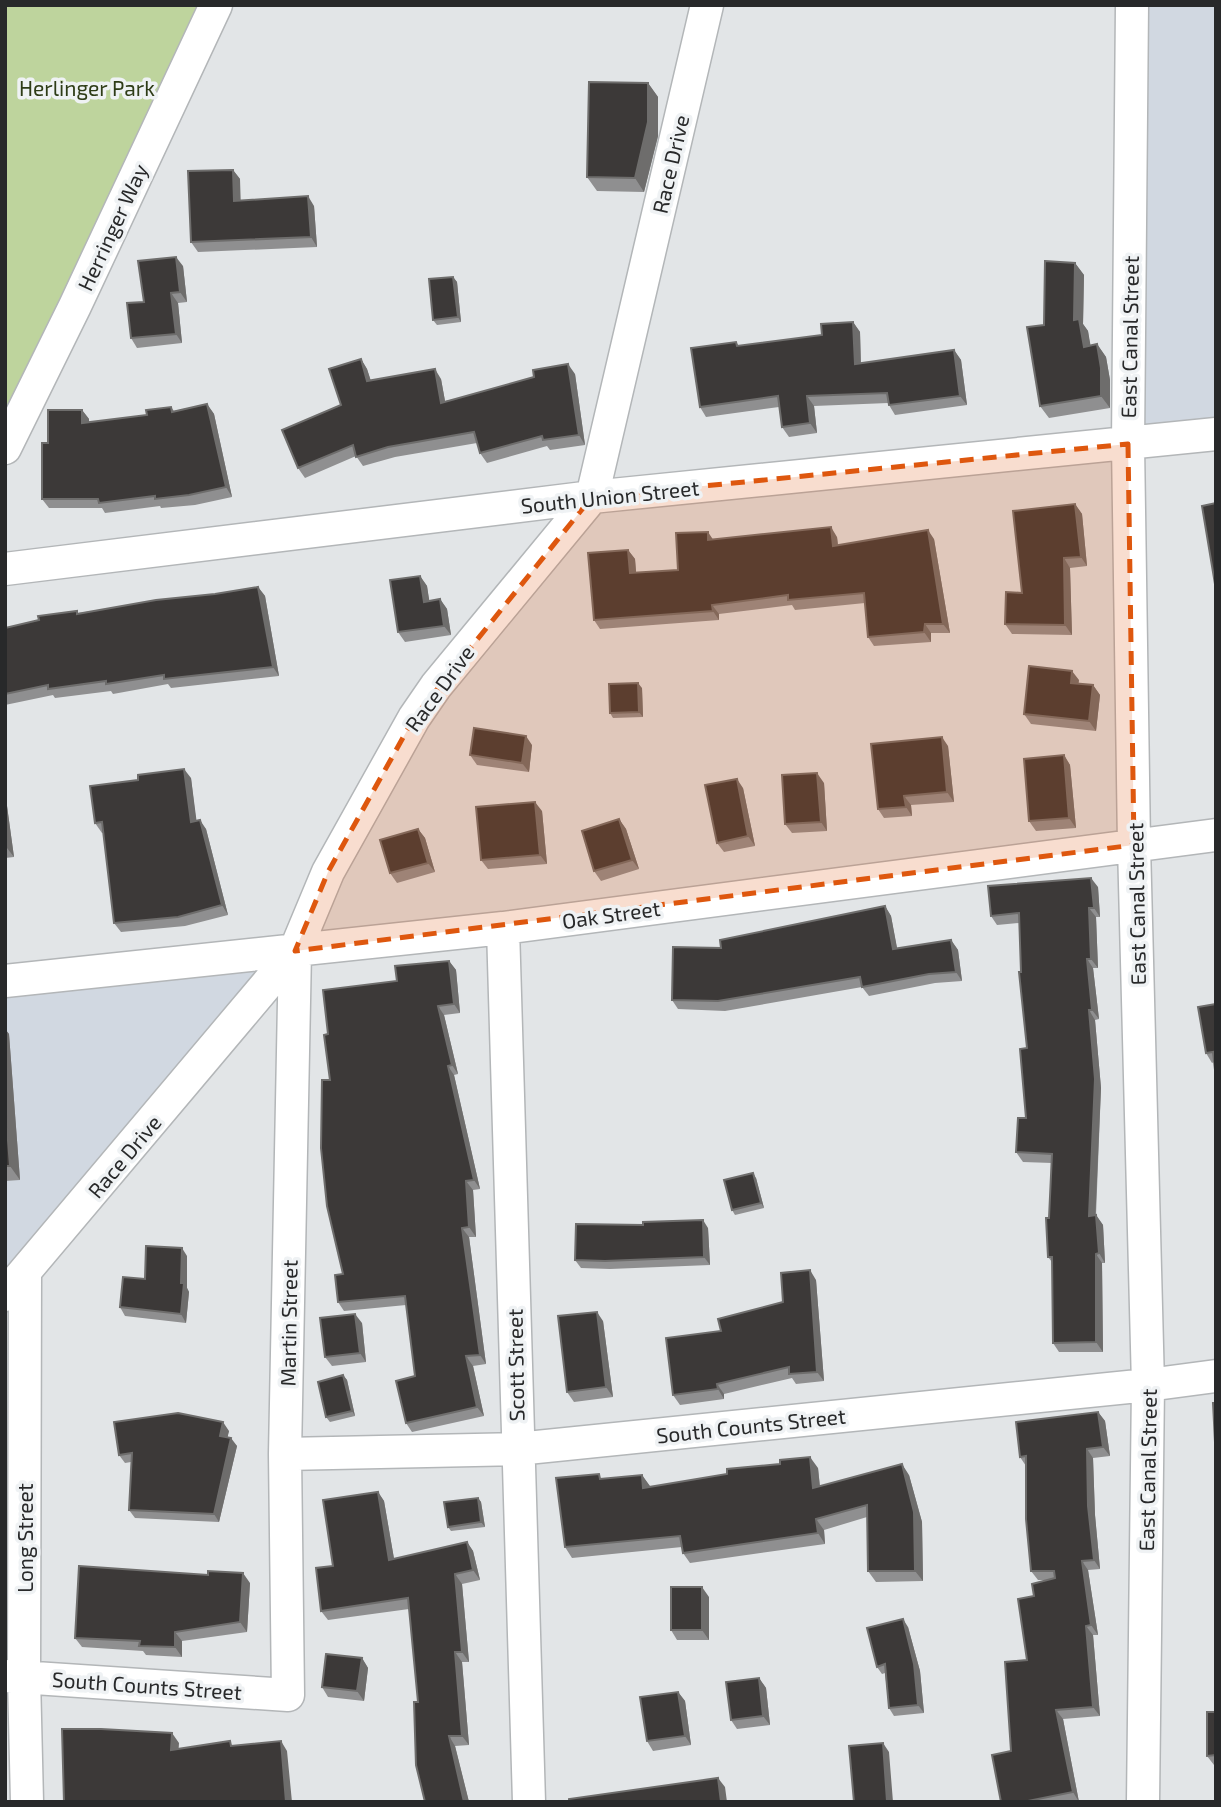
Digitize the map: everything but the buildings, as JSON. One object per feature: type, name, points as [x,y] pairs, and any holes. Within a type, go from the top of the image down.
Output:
[{"type":"street","name":"Herringer Way","points":[[5,448],[75,306],[216,5]]},
{"type":"street","name":"Race Drive","points":[[15,1284],[295,951],[328,872],[414,718],[436,686],[593,497],[707,5]]},
{"type":"street","name":"East Canal Street","points":[[1132,5],[1128,444],[1134,845],[1148,1385],[1143,1802]]},
{"type":"street","name":"South Union Street","points":[[5,569],[593,497],[1216,434]]},
{"type":"street","name":"Oak Street","points":[[5,981],[503,928],[1216,835]]},
{"type":"street","name":"Scott Street","points":[[503,928],[529,1802]]},
{"type":"street","name":"Martin Street","points":[[288,1695],[285,1454],[295,951]]},
{"type":"street","name":"Long Street","points":[[15,1284],[15,1677],[27,1802]]},
{"type":"street","name":"South Counts Street","points":[[285,1454],[517,1449],[1216,1376]]},
{"type":"street","name":"South Counts Street","points":[[15,1677],[288,1695]]},
{"type":"highlighted area","points":[[1128,444],[1134,845],[295,951],[328,872],[414,718],[592,497]]},
{"type":"shaded area","points":[[1132,5],[1216,5],[1216,434],[1128,444]]},
{"type":"shaded area","points":[[295,951],[5,1295],[5,981]]},
{"type":"green space","name":"Herlinger Park","points":[[5,5],[216,5],[5,448]]}]
